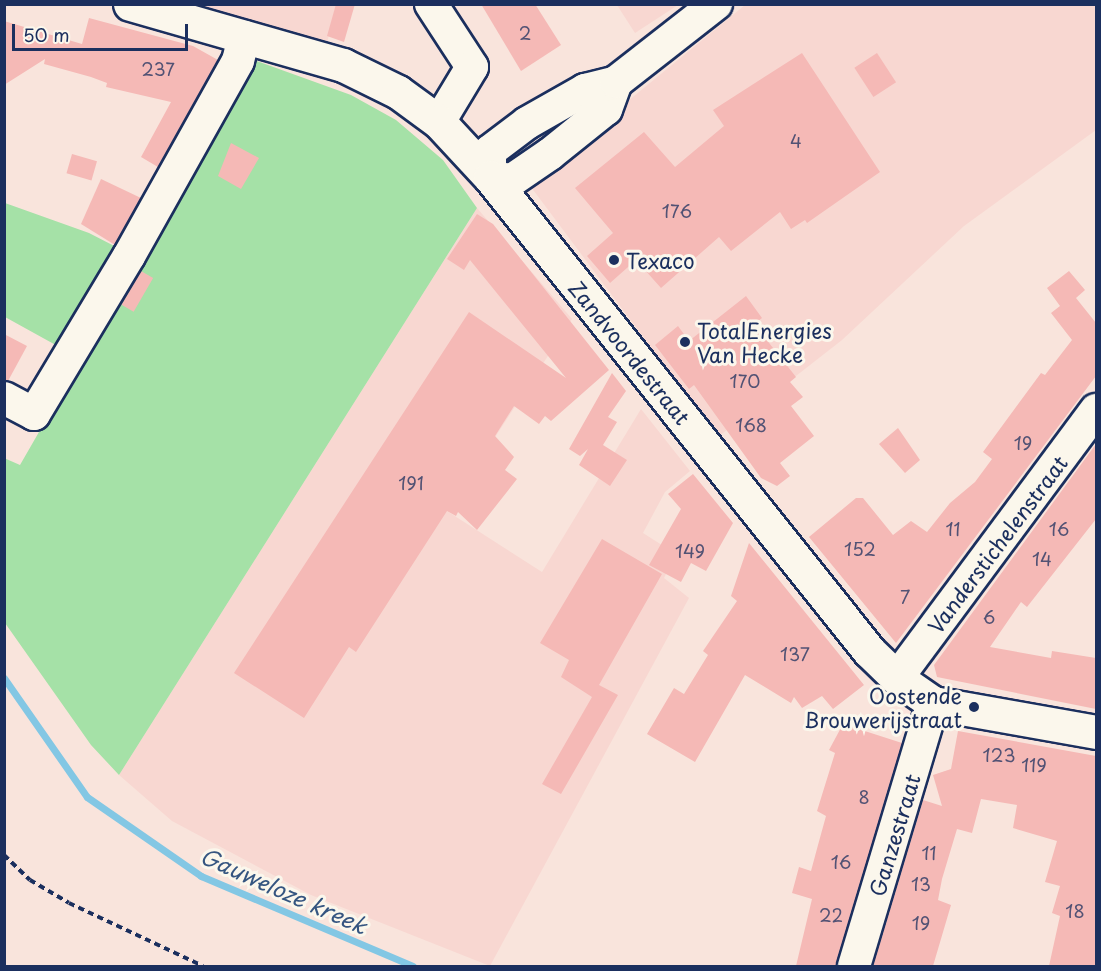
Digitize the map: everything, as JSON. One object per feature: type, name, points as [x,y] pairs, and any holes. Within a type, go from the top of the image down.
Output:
[{"type":"main road","name":"Zandvoordestraat","points":[[130,4],[182,12],[244,37],[343,65],[398,92],[439,122],[490,177],[869,651],[897,678],[933,704],[1096,732]]},
{"type":"street","points":[[430,4],[472,67],[439,122]]},
{"type":"street","points":[[490,177],[490,151],[499,144],[585,90],[616,82],[716,4]]},
{"type":"street","points":[[4,398],[34,414],[129,256],[232,72],[244,37]]},
{"type":"street","name":"Vanderstichelenstraat","points":[[897,678],[1096,410]]},
{"type":"street","name":"Ganzestraat","points":[[854,966],[933,704]]},
{"type":"path","points":[[4,855],[30,880],[69,903],[120,931],[203,966]]},
{"type":"shaded area","points":[[203,4],[336,5],[327,43],[202,7]]},
{"type":"shaded area","points":[[617,5],[678,5],[635,33]]},
{"type":"shaded area","points":[[745,5],[1096,5],[1096,130],[964,226],[842,340],[718,437],[528,183]]},
{"type":"shaded area","points":[[477,208],[572,319],[447,511],[542,572],[641,409],[690,471],[665,492],[643,533],[676,554],[664,578],[689,598],[490,966],[311,895],[172,821],[119,775]]},
{"type":"green space","points":[[251,59],[351,95],[396,120],[443,160],[477,208],[119,775],[91,745],[5,623],[4,458],[20,465],[81,359],[5,317],[5,203],[89,233],[124,251]]},
{"type":"building","points":[[336,4],[355,4],[344,42],[327,36]]},
{"type":"building","points":[[481,4],[535,4],[561,45],[521,71]]},
{"type":"building","points":[[89,18],[193,46],[218,60],[158,167],[141,157],[171,102],[106,87],[107,83],[91,77],[44,64],[45,59],[4,85],[4,21],[82,44]]},
{"type":"building","points":[[802,53],[880,172],[807,223],[805,220],[791,229],[780,212],[731,251],[719,237],[661,288],[636,260],[610,283],[587,256],[613,233],[575,188],[644,132],[675,167],[724,126],[713,110]]},
{"type":"building","points":[[877,53],[896,82],[873,97],[854,68]]},
{"type":"building","points":[[231,143],[259,158],[241,189],[218,176]]},
{"type":"building","points":[[72,154],[97,161],[91,180],[66,173]]},
{"type":"building","points":[[101,179],[141,198],[115,245],[81,224]]},
{"type":"building","points":[[477,214],[493,224],[609,370],[551,421],[545,416],[539,424],[514,406],[495,436],[514,457],[505,470],[517,479],[477,530],[458,512],[456,516],[447,511],[356,652],[349,647],[304,718],[234,673],[469,312],[566,378],[470,260],[464,270],[447,259]]},
{"type":"building","points":[[141,271],[153,278],[134,312],[122,305]]},
{"type":"building","points":[[1069,271],[1085,290],[1076,298],[1096,323],[1096,376],[896,643],[809,537],[856,498],[863,498],[893,535],[911,521],[927,532],[950,503],[975,482],[992,459],[983,452],[1041,373],[1045,375],[1072,340],[1051,313],[1060,306],[1047,288]]},
{"type":"building","points":[[746,296],[762,318],[754,324],[796,377],[790,382],[803,397],[791,406],[814,436],[780,463],[790,476],[777,486],[761,478],[694,385],[689,389],[655,345],[678,326],[689,341]]},
{"type":"building","points":[[4,334],[27,346],[8,381],[4,380]]},
{"type":"building","points":[[612,373],[626,391],[608,417],[617,422],[603,445],[627,460],[610,486],[579,465],[588,449],[580,456],[569,449]]},
{"type":"building","points":[[898,428],[920,460],[905,473],[879,444]]},
{"type":"building","points":[[1096,444],[1096,519],[1027,607],[1021,602],[990,647],[1051,658],[1052,651],[1096,658],[1096,709],[937,677],[934,665]]},
{"type":"building","points":[[693,474],[733,523],[706,571],[691,563],[681,582],[649,565],[681,509],[668,494]]},
{"type":"building","points":[[602,539],[662,574],[599,685],[618,695],[561,794],[542,784],[592,697],[561,677],[569,660],[540,643]]},
{"type":"building","points":[[749,543],[864,685],[833,709],[822,696],[802,708],[794,697],[791,703],[745,675],[695,762],[647,734],[674,688],[684,694],[708,655],[703,651],[737,601],[731,596]]},
{"type":"building","points":[[843,724],[902,743],[837,966],[796,966],[812,899],[792,893],[799,867],[811,871],[826,816],[817,811],[835,753],[829,750]]},
{"type":"building","points":[[958,731],[1096,756],[1096,966],[1049,966],[1060,916],[1052,913],[1060,886],[1045,882],[1057,841],[1013,828],[1017,805],[981,799],[972,833],[957,829],[942,879],[938,900],[951,905],[933,966],[873,966],[923,800],[942,806],[933,775],[951,769]]},
{"type":"waterway","name":"Gauweloze kreek","points":[[4,678],[87,797],[201,876],[413,966]]},
{"type":"place","name":"Texaco","points":[[614,260]]},
{"type":"place","name":"TotalEnergies Van Hecke","points":[[685,342]]},
{"type":"place","name":"Oostende Brouwerijstraat","points":[[974,707]]}]
